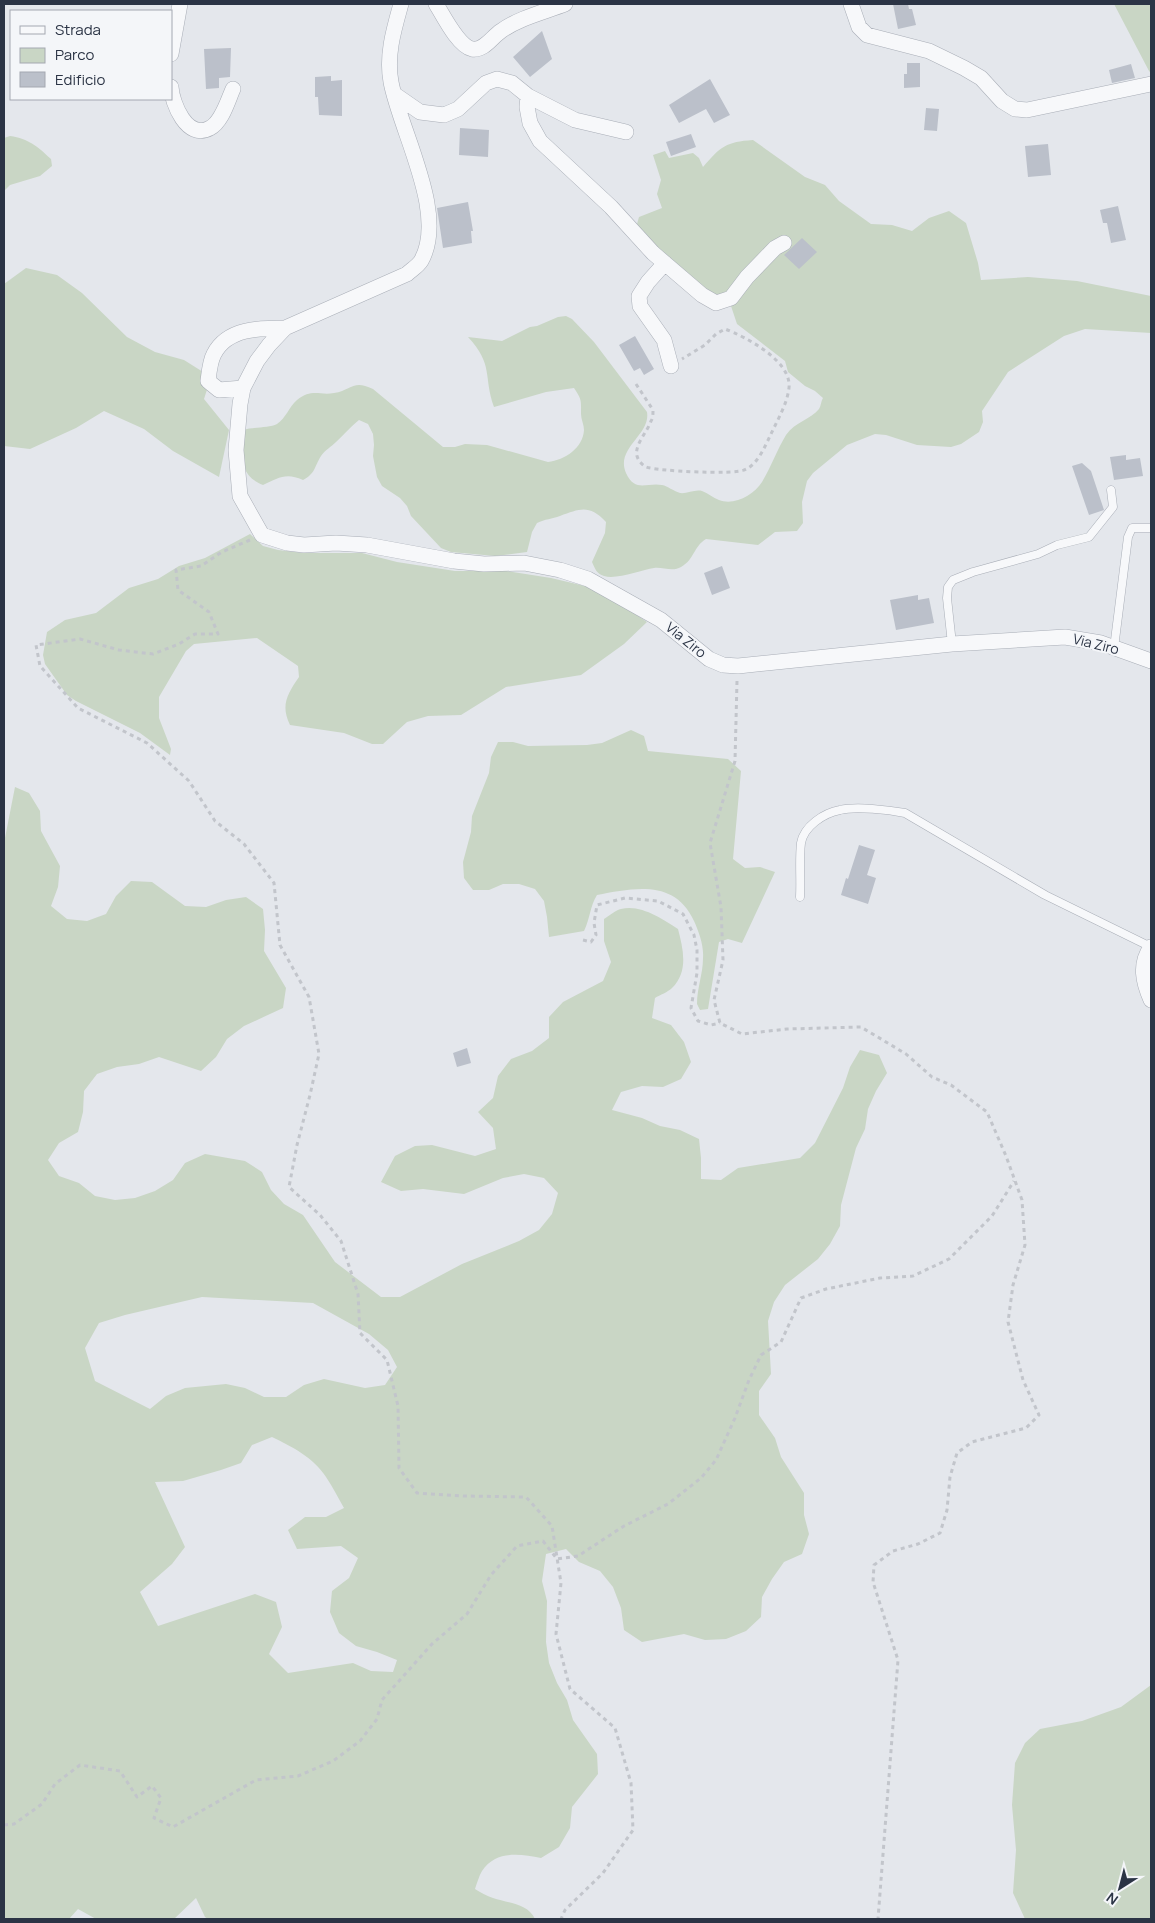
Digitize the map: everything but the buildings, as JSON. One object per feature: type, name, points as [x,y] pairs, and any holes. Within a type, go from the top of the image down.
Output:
[{"type":"street","points":[[172,48],[180,4]]},
{"type":"street","points":[[243,388],[219,390],[208,381],[213,354],[226,339],[251,329],[285,328],[407,274],[420,263],[426,249],[429,233],[426,195],[420,169],[391,81],[389,56],[401,4]]},
{"type":"street","points":[[436,4],[450,27],[466,46],[473,49],[480,48],[501,31],[565,4]]},
{"type":"street","points":[[851,4],[859,27],[867,35],[929,51],[964,68],[981,78],[1002,101],[1015,109],[1027,110],[1151,84]]},
{"type":"street","points":[[394,94],[420,112],[444,115],[458,108],[486,83],[497,79],[512,83],[528,96],[575,120],[626,132]]},
{"type":"street","points":[[172,91],[177,109],[184,122],[195,129],[203,130],[210,128],[215,123],[233,89]]},
{"type":"street","points":[[528,96],[527,108],[530,123],[540,141],[611,207],[653,253],[702,295],[716,303],[730,298],[775,248],[784,243]]},
{"type":"street","points":[[405,128],[412,118],[420,112]]},
{"type":"street","points":[[665,263],[648,282],[639,296],[640,306],[664,340],[671,366]]},
{"type":"street","points":[[262,535],[240,496],[237,480],[236,450],[240,404],[243,388],[257,361],[285,328]]},
{"type":"street","name":"Via Ziro","points":[[262,535],[287,543],[304,545],[336,543],[367,545],[454,561],[484,564],[524,563],[560,570],[588,579],[661,620],[709,659],[723,665],[738,666],[952,644],[1066,637],[1114,648],[1151,660]]},
{"type":"street","points":[[1151,947],[1146,954],[1142,976],[1151,1000]]},
{"type":"lane","points":[[952,644],[947,598],[948,587],[953,580],[973,572],[1038,554],[1057,545],[1089,537],[1113,507],[1111,490]]},
{"type":"lane","points":[[1114,648],[1128,537],[1132,528],[1151,528]]},
{"type":"lane","points":[[800,897],[802,842],[808,829],[820,818],[841,809],[887,809],[905,813],[1045,895],[1151,947]]},
{"type":"path","points":[[636,384],[653,410],[652,421],[637,450],[637,456],[641,464],[648,468],[734,472],[744,471],[751,466],[762,451],[784,406],[789,386],[787,376],[778,363],[768,353],[741,335],[725,329],[716,334],[705,345],[671,366]]},
{"type":"path","points":[[262,535],[222,552],[201,566],[176,570],[178,590],[209,612],[218,634],[195,634],[179,644],[153,654],[119,650],[80,639],[36,645],[40,666],[78,708],[147,743],[189,781],[215,821],[244,844],[274,883],[280,945],[309,997],[318,1054],[289,1187],[320,1216],[341,1241],[358,1294],[360,1333],[387,1360],[398,1406],[399,1468],[418,1493],[526,1497],[552,1526],[561,1583],[556,1634],[570,1690],[615,1728],[631,1783],[633,1830],[603,1873],[566,1910],[561,1919]]},
{"type":"path","points":[[720,1024],[714,1000],[723,960],[721,916],[710,844],[735,761],[738,666]]},
{"type":"path","points":[[583,940],[591,942],[596,935],[594,923],[597,905],[625,898],[658,901],[683,914],[694,935],[697,950],[697,973],[691,1008],[698,1021],[711,1025],[720,1024],[742,1034],[787,1029],[861,1027],[906,1054],[932,1077],[951,1084],[987,1112],[1022,1200],[1025,1245],[1013,1285],[1008,1322],[1023,1380],[1039,1415],[1026,1428],[972,1442],[957,1453],[950,1477],[947,1510],[940,1533],[918,1544],[893,1551],[874,1565],[873,1582],[898,1660],[878,1919]]},
{"type":"path","points":[[557,1559],[578,1556],[624,1526],[668,1504],[701,1478],[716,1460],[761,1355],[781,1342],[801,1298],[826,1289],[880,1278],[913,1276],[949,1259],[992,1216],[1015,1180]]},
{"type":"path","points":[[4,1825],[14,1824],[42,1804],[55,1784],[80,1765],[120,1771],[137,1797],[152,1786],[162,1798],[154,1818],[172,1827],[256,1780],[298,1776],[333,1761],[360,1742],[377,1719],[382,1700],[432,1644],[467,1614],[491,1576],[517,1546],[543,1542],[557,1559]]},
{"type":"green space","points":[[1114,4],[1151,4],[1151,73],[1149,71]]},
{"type":"green space","points":[[10,136],[28,141],[37,147],[51,159],[52,166],[40,176],[10,185],[4,191],[4,138]]},
{"type":"green space","points":[[753,140],[805,177],[825,185],[839,201],[871,224],[892,225],[912,231],[929,218],[949,211],[966,223],[981,280],[1028,277],[1077,281],[1151,296],[1151,333],[1085,329],[1064,336],[1008,372],[982,411],[983,422],[979,432],[961,444],[951,447],[917,445],[886,435],[875,434],[847,445],[813,473],[807,481],[802,502],[803,523],[797,531],[775,532],[758,545],[706,539],[686,564],[675,569],[654,568],[615,577],[600,574],[592,562],[605,533],[606,522],[589,510],[573,511],[537,523],[532,532],[527,552],[495,556],[451,552],[441,548],[411,516],[407,506],[400,498],[382,486],[377,477],[373,456],[373,434],[368,424],[359,420],[324,452],[313,472],[303,480],[287,476],[263,485],[255,481],[245,469],[242,455],[243,430],[277,424],[297,400],[307,394],[329,394],[357,385],[373,389],[443,447],[455,447],[465,444],[487,445],[548,462],[561,459],[577,448],[583,436],[580,400],[574,388],[546,392],[494,407],[485,363],[468,337],[502,341],[530,327],[566,316],[572,319],[594,342],[647,412],[644,428],[625,456],[626,473],[633,483],[637,485],[662,485],[680,493],[702,491],[717,499],[731,502],[749,495],[762,482],[786,435],[820,408],[823,398],[788,372],[785,361],[737,324],[731,306],[689,278],[658,251],[637,224],[639,217],[662,208],[657,194],[661,180],[653,155],[665,151],[669,158],[693,153],[699,158],[703,167],[725,146],[736,142]]},
{"type":"green space","points":[[26,268],[57,275],[82,293],[127,337],[155,352],[184,360],[211,377],[204,399],[229,430],[219,477],[173,451],[144,429],[104,411],[76,428],[30,449],[4,446],[4,284]]},
{"type":"green space","points":[[250,534],[263,546],[278,550],[303,553],[362,553],[397,562],[455,571],[506,571],[551,578],[585,586],[622,605],[647,622],[624,644],[581,675],[506,687],[461,715],[428,716],[407,722],[383,744],[372,744],[344,733],[290,725],[287,718],[286,705],[289,694],[299,677],[298,666],[257,638],[194,644],[186,651],[159,697],[159,718],[171,749],[170,755],[140,733],[67,695],[45,664],[43,655],[47,632],[65,620],[96,613],[129,588],[158,579],[179,566],[205,558]]},
{"type":"green space","points":[[631,730],[644,736],[648,751],[728,759],[741,771],[733,859],[745,868],[760,867],[775,872],[742,943],[728,939],[719,942],[708,1009],[700,1010],[697,1004],[703,964],[703,949],[698,930],[686,908],[676,898],[665,892],[639,889],[597,895],[584,931],[549,937],[544,901],[535,889],[519,884],[503,884],[489,890],[473,890],[464,878],[463,862],[471,832],[472,816],[489,773],[491,757],[498,742],[513,742],[528,746],[587,745],[602,743]]},
{"type":"green space","points":[[15,787],[29,793],[40,811],[41,831],[60,866],[58,887],[51,906],[67,919],[87,921],[106,914],[116,896],[131,881],[152,882],[185,906],[206,907],[226,900],[246,897],[263,909],[264,951],[286,988],[283,1008],[244,1026],[227,1039],[216,1057],[201,1071],[159,1057],[97,1074],[84,1091],[83,1112],[78,1132],[59,1143],[48,1160],[59,1176],[79,1183],[95,1196],[115,1200],[135,1198],[155,1191],[173,1180],[185,1163],[205,1154],[245,1161],[262,1172],[271,1190],[284,1204],[303,1215],[335,1262],[381,1297],[400,1297],[462,1264],[519,1241],[539,1230],[552,1214],[558,1193],[544,1178],[524,1174],[503,1178],[464,1194],[423,1189],[401,1191],[381,1182],[395,1156],[415,1146],[432,1145],[475,1156],[496,1149],[493,1128],[478,1112],[493,1098],[498,1076],[511,1059],[532,1051],[549,1038],[549,1017],[563,1002],[603,981],[611,962],[604,941],[604,919],[621,909],[644,910],[678,929],[683,952],[681,974],[672,988],[655,998],[652,1018],[671,1025],[684,1042],[691,1062],[681,1079],[663,1087],[642,1086],[621,1092],[612,1110],[642,1118],[660,1126],[680,1130],[699,1139],[701,1179],[721,1180],[738,1168],[800,1158],[815,1143],[843,1088],[850,1067],[860,1050],[879,1055],[887,1073],[868,1109],[865,1129],[856,1148],[841,1205],[840,1226],[830,1244],[818,1259],[785,1285],[774,1302],[768,1321],[771,1374],[759,1391],[759,1415],[775,1438],[781,1457],[804,1493],[804,1515],[809,1534],[802,1554],[784,1562],[772,1579],[762,1597],[761,1617],[746,1631],[726,1639],[705,1640],[684,1634],[642,1642],[624,1630],[621,1608],[613,1587],[600,1571],[579,1562],[566,1549],[546,1554],[542,1581],[547,1601],[546,1642],[549,1663],[557,1683],[567,1700],[573,1720],[597,1754],[598,1774],[572,1807],[570,1828],[559,1847],[541,1858],[509,1855],[494,1860],[482,1871],[475,1889],[491,1897],[517,1904],[532,1914],[535,1919],[208,1919],[205,1917],[196,1898],[174,1919],[96,1919],[78,1909],[69,1919],[4,1919],[4,843]],"holes":[[[202,1297],[313,1303],[369,1334],[388,1350],[397,1367],[385,1385],[365,1388],[324,1379],[304,1385],[286,1397],[264,1397],[245,1388],[226,1384],[185,1388],[166,1396],[150,1409],[95,1381],[85,1348],[99,1323]],[[272,1437],[309,1458],[329,1481],[344,1508],[326,1517],[305,1517],[288,1530],[297,1549],[341,1546],[358,1558],[349,1578],[332,1591],[330,1612],[339,1633],[356,1646],[397,1660],[393,1672],[371,1671],[353,1663],[288,1673],[269,1654],[282,1627],[276,1602],[255,1594],[158,1626],[140,1592],[172,1564],[185,1547],[155,1482],[183,1481],[241,1463],[252,1445]]]},
{"type":"green space","points":[[1151,1685],[1151,1919],[1025,1919],[1013,1893],[1016,1850],[1012,1805],[1015,1763],[1025,1743],[1040,1729],[1082,1721],[1121,1707]]}]
